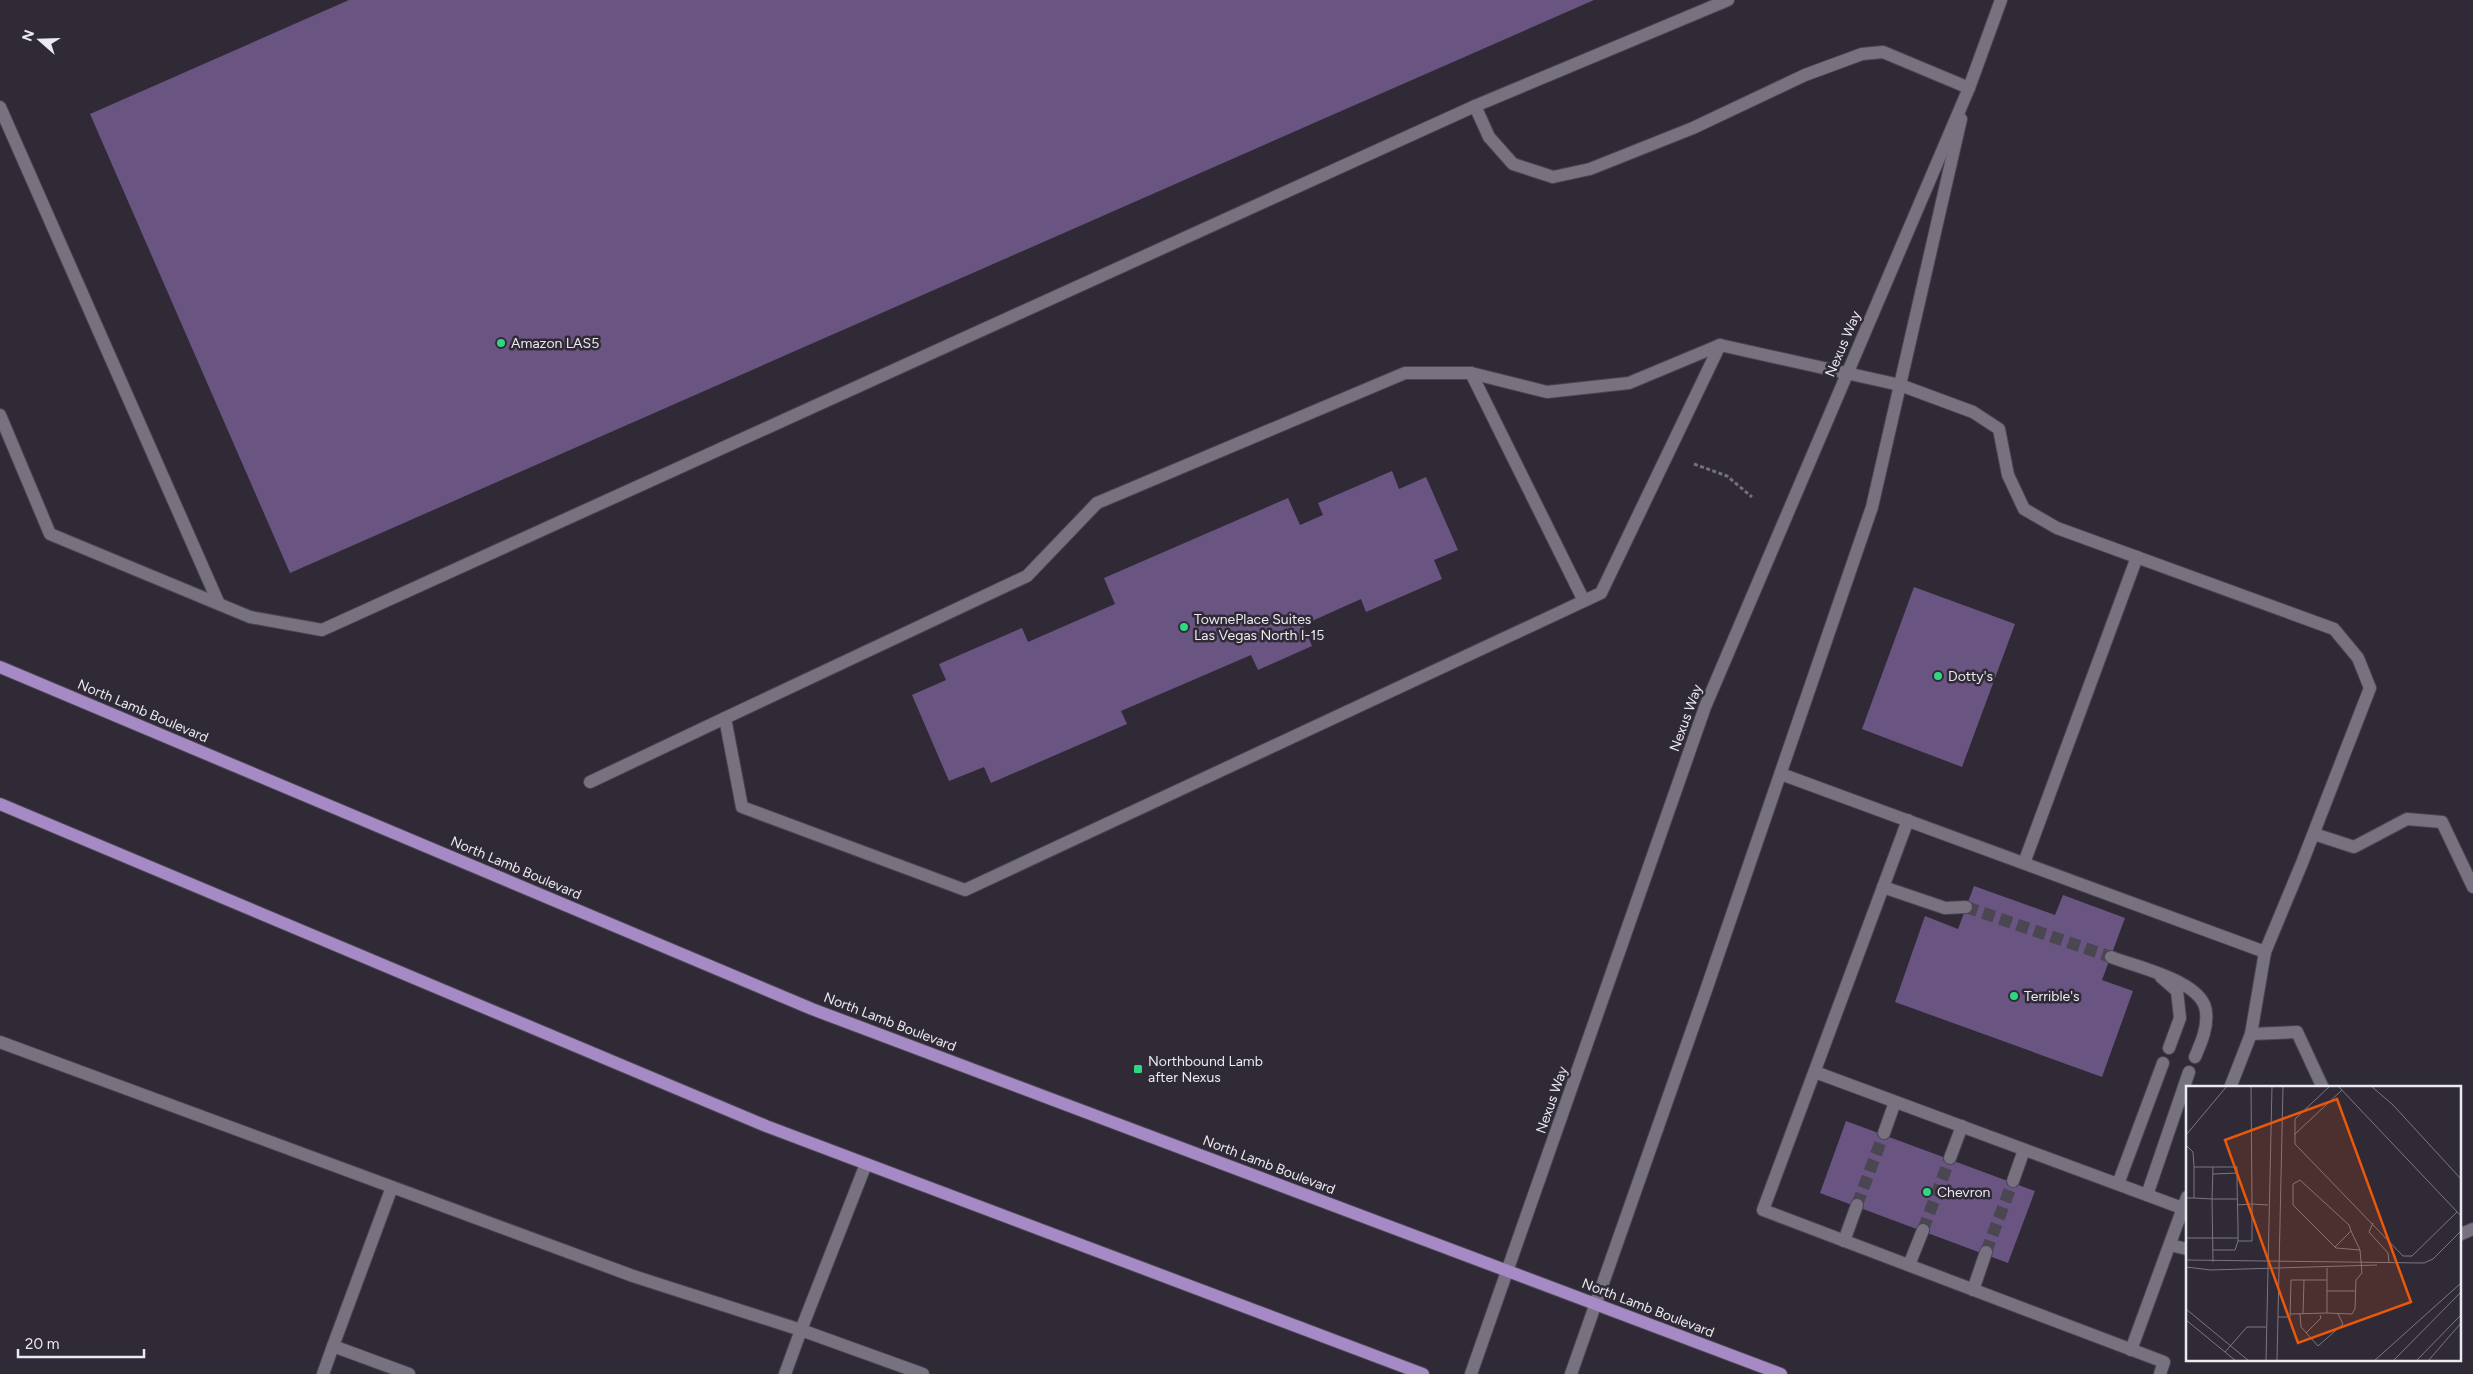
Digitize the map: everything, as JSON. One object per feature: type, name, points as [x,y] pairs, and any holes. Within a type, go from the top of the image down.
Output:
[{"type":"main road","name":"North Lamb Boulevard","points":[[0,667],[812,1009],[1781,1374]]},
{"type":"main road","points":[[0,804],[766,1126],[1423,1374]]},
{"type":"street","points":[[0,415],[50,534],[250,617],[322,630],[1475,106],[1728,0]]},
{"type":"street","name":"Nexus Way","points":[[1471,1374],[1509,1271],[1705,707],[1969,88],[2000,0]]},
{"type":"street","points":[[1475,106],[1488,136],[1513,164],[1553,177],[1599,166],[1693,128],[1805,74],[1862,54],[1883,52],[1969,88]]},
{"type":"street","name":"Nexus Way","points":[[1571,1374],[1781,774],[1872,507],[1969,88]]},
{"type":"street","points":[[0,107],[219,604]]},
{"type":"street","points":[[725,718],[742,807],[966,890],[1601,593],[1720,344]]},
{"type":"street","points":[[590,782],[1027,576],[1097,503],[1405,373],[1471,373],[1547,392],[1629,383],[1720,344],[1900,385],[1974,412],[1999,429],[2008,475],[2024,509],[2057,528],[2334,630],[2358,658],[2370,688],[2314,834],[2264,952],[2251,1034],[2231,1086]]},
{"type":"street","points":[[1471,373],[1584,601]]},
{"type":"street","points":[[2024,863],[2137,557]]},
{"type":"street","points":[[1781,774],[2264,952]]},
{"type":"street","points":[[1908,820],[1763,1210],[2164,1362],[2160,1374]]},
{"type":"street","points":[[2314,834],[2354,847],[2407,820],[2442,822],[2473,887]]},
{"type":"street","points":[[1883,887],[1945,908],[1966,907]]},
{"type":"street","points":[[2111,958],[2180,981],[2197,993],[2206,1011],[2204,1033],[2195,1057]]},
{"type":"street","points":[[2159,975],[2177,991],[2180,1018],[2169,1048]]},
{"type":"street","points":[[2251,1034],[2296,1032],[2322,1086]]},
{"type":"street","points":[[0,1042],[633,1276],[801,1330],[902,1370],[923,1374]]},
{"type":"street","points":[[2118,1184],[2163,1063]]},
{"type":"street","points":[[1815,1072],[2147,1195],[2185,1203],[2132,1350]]},
{"type":"street","points":[[2147,1195],[2189,1072]]},
{"type":"street","points":[[1884,1134],[1895,1102]]},
{"type":"street","points":[[1950,1158],[1962,1126]]},
{"type":"street","points":[[2013,1181],[2024,1150]]},
{"type":"street","points":[[785,1374],[866,1164]]},
{"type":"street","points":[[323,1374],[392,1187]]},
{"type":"street","points":[[1844,1241],[1857,1205]]},
{"type":"street","points":[[1909,1265],[1923,1230]]},
{"type":"street","points":[[2460,1235],[2473,1230]]},
{"type":"street","points":[[2170,1245],[2186,1250]]},
{"type":"street","points":[[1973,1290],[1986,1252]]},
{"type":"street","points":[[333,1346],[407,1374]]},
{"type":"path","points":[[1691,463],[1727,476],[1752,496]]},
{"type":"building","name":"Amazon LAS5","points":[[349,0],[1594,0],[290,573],[90,114]]},
{"type":"building","name":"TownePlace Suites Las Vegas North I-15","points":[[1392,471],[1399,489],[1426,477],[1458,550],[1434,560],[1442,579],[1366,612],[1361,599],[1303,625],[1312,646],[1258,670],[1251,655],[1121,711],[1127,724],[991,783],[984,767],[949,781],[912,695],[946,680],[939,664],[1022,628],[1028,642],[1115,604],[1104,578],[1288,498],[1300,525],[1323,515],[1318,503]]},
{"type":"building","name":"Dotty's","points":[[1914,587],[2015,624],[1962,767],[1862,729]]},
{"type":"building","name":"Terrible's","points":[[1974,886],[2055,915],[2063,895],[2125,918],[2102,980],[2133,991],[2102,1077],[1895,1002],[1925,916],[1958,929]]},
{"type":"building","name":"Chevron","points":[[1846,1121],[2035,1191],[2008,1263],[1820,1193]]},
{"type":"tunnel","points":[[1966,907],[2111,957]]},
{"type":"tunnel","points":[[1857,1205],[1884,1133]]},
{"type":"tunnel","points":[[1923,1230],[1950,1158]]},
{"type":"tunnel","points":[[1986,1252],[2013,1181]]},
{"type":"place","name":"Amazon LAS5","points":[[501,343]]},
{"type":"place","name":"TownePlace Suites Las Vegas North I-15","points":[[1184,627]]},
{"type":"place","name":"Dotty's","points":[[1938,676]]},
{"type":"place","name":"Terrible's","points":[[2014,996]]},
{"type":"place","name":"Northbound Lamb after Nexus","points":[[1138,1069]]},
{"type":"place","name":"Chevron","points":[[1927,1192]]}]
